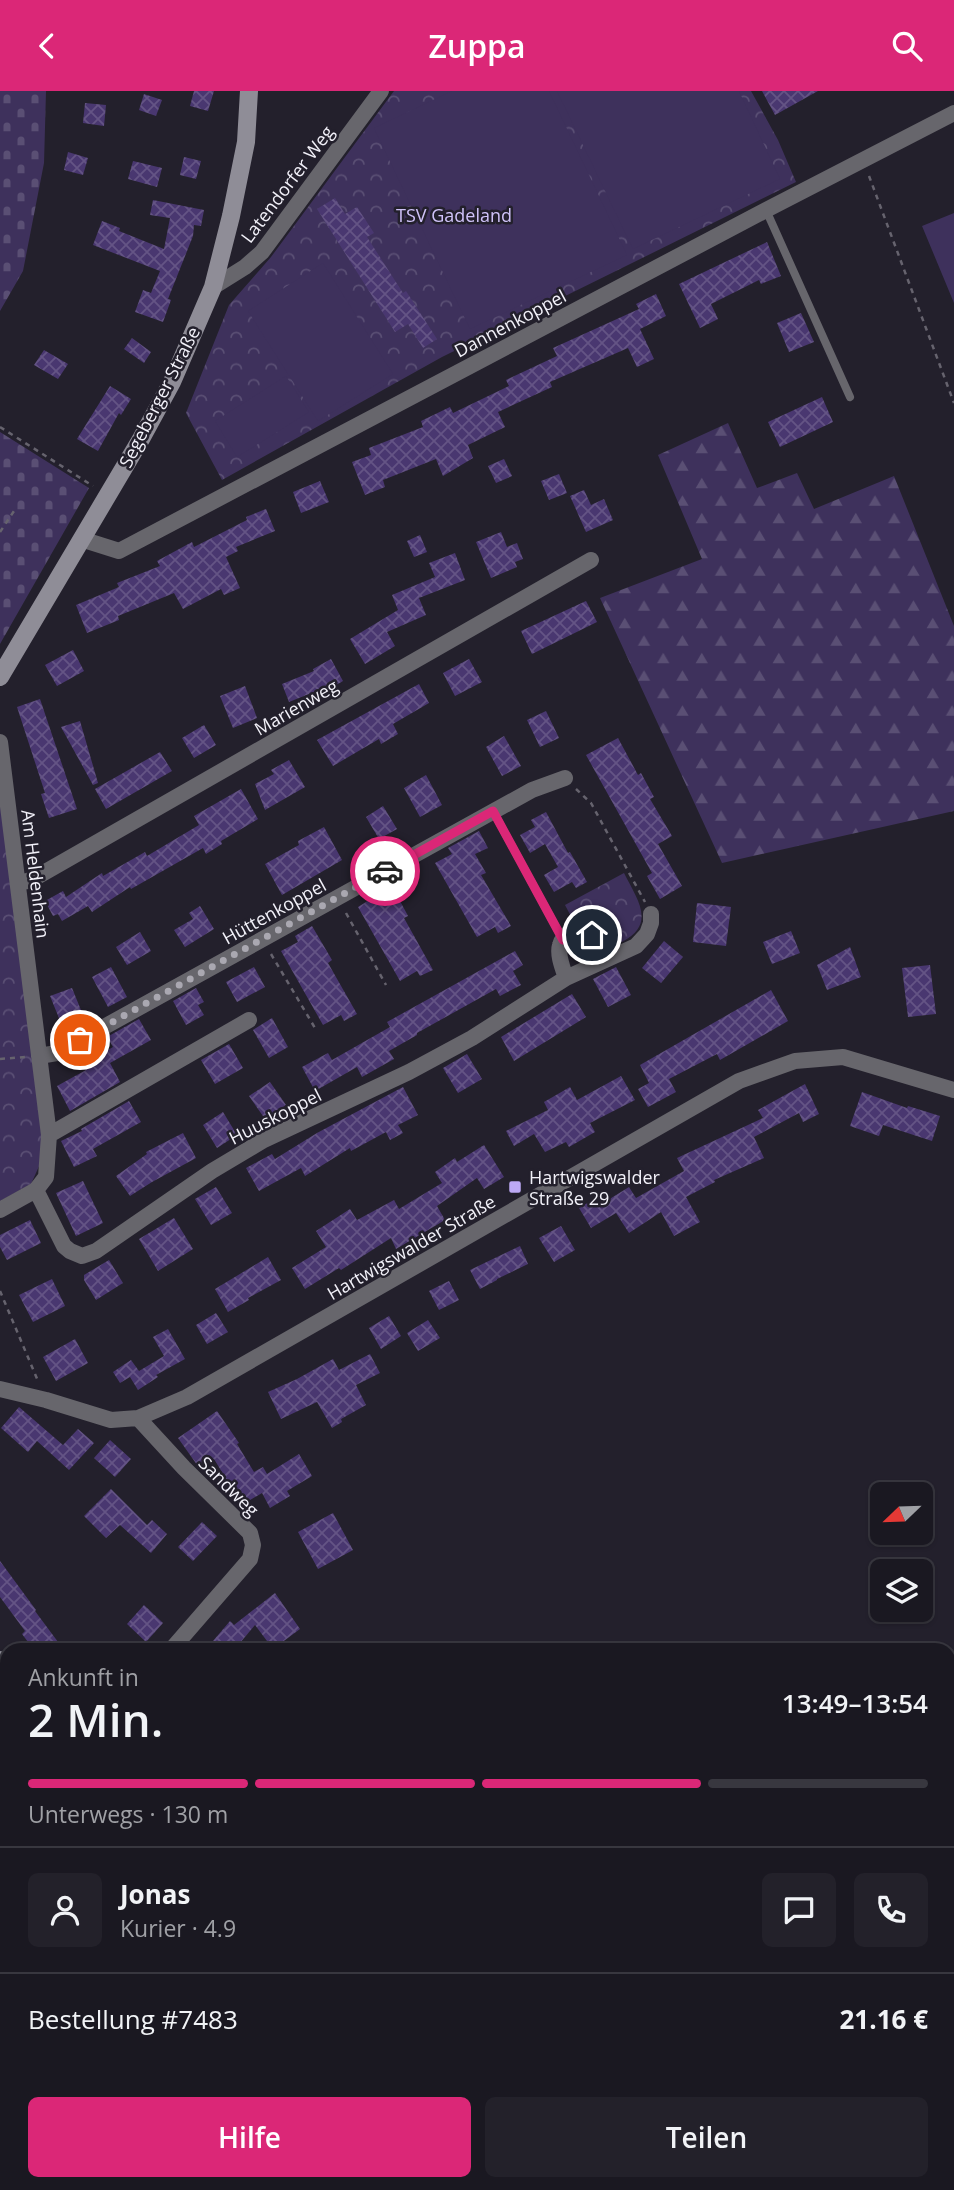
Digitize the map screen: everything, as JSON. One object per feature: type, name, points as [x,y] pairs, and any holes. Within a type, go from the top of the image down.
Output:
[{"type":"main road","name":"Segeberger Straße","points":[[0,677],[172,381],[213,287],[246,142],[249,91]]},
{"type":"street","name":"Latendorfer Weg","points":[[213,287],[262,253],[381,91]]},
{"type":"street","name":"Dannenkoppel","points":[[81,539],[120,551],[954,113]]},
{"type":"street","name":"Marienweg","points":[[18,884],[45,873],[591,560]]},
{"type":"street","name":"Am Heldenhain","points":[[0,742],[49,1135],[46,1177],[36,1189]]},
{"type":"street","name":"Hüttenkoppel","points":[[38,1056],[57,1053],[493,811],[532,790],[565,778]]},
{"type":"street","name":"Huuskoppel","points":[[36,1189],[64,1246],[82,1256],[96,1251],[212,1171],[264,1140],[409,1072],[472,1038],[566,978],[636,946],[647,934],[651,914]]},
{"type":"street","points":[[566,978],[560,960],[559,945],[573,930],[583,929],[592,935],[604,959]]},
{"type":"street","points":[[49,1135],[249,1020]]},
{"type":"street","name":"Hartwigswalder Straße","points":[[0,1389],[111,1420],[138,1418],[187,1397],[739,1081],[795,1061],[842,1057],[954,1090]]},
{"type":"street","points":[[0,1210],[36,1189]]},
{"type":"street","name":"Sandweg","points":[[138,1418],[250,1533],[253,1545],[250,1559],[176,1643]]},
{"type":"lane","points":[[766,210],[850,397]]},
{"type":"lane","points":[[493,811],[563,940]]},
{"type":"path","points":[[863,160],[954,403]]},
{"type":"path","points":[[0,427],[107,495]]},
{"type":"path","points":[[0,532],[14,511]]},
{"type":"path","points":[[565,778],[591,803],[651,914]]},
{"type":"path","points":[[337,898],[386,985]]},
{"type":"path","points":[[262,939],[315,1028]]},
{"type":"path","points":[[0,1059],[38,1056]]},
{"type":"path","points":[[0,1291],[46,1400]]},
{"type":"green space","points":[[0,91],[46,91],[44,163],[23,271],[0,311]]},
{"type":"green space","name":"TSV Gadeland","points":[[394,91],[751,91],[778,140],[796,182],[442,357],[222,480],[186,413],[229,305],[271,257]]},
{"type":"green space","points":[[452,91],[549,91],[627,255],[470,329],[374,128]]},
{"type":"green space","points":[[557,91],[739,91],[780,179],[633,249]]},
{"type":"green space","points":[[954,213],[954,303],[922,226]]},
{"type":"green space","points":[[323,263],[393,374],[318,421],[248,311]]},
{"type":"green space","points":[[286,376],[309,412],[237,457],[215,421]]},
{"type":"green space","points":[[728,423],[757,488],[797,473],[814,509],[894,476],[954,626],[954,811],[722,863],[600,598],[702,559],[658,455]]},
{"type":"green space","points":[[0,432],[89,488],[0,644]]},
{"type":"green space","points":[[0,776],[42,1130],[40,1164],[31,1184],[0,1201]]},
{"type":"green space","points":[[624,873],[641,911],[639,927],[633,935],[622,942],[615,940],[595,924],[574,922],[565,905]]},
{"type":"building","points":[[194,91],[214,91],[208,111],[190,106]]},
{"type":"building","points":[[762,91],[818,91],[775,115]]},
{"type":"building","points":[[144,94],[162,100],[156,116],[139,110]]},
{"type":"building","points":[[85,103],[106,105],[104,126],[83,123]]},
{"type":"building","points":[[68,152],[88,158],[83,175],[64,170]]},
{"type":"building","points":[[184,157],[201,161],[196,179],[180,175]]},
{"type":"building","points":[[133,161],[162,168],[157,187],[128,179]]},
{"type":"building","points":[[335,198],[345,214],[357,207],[374,233],[367,237],[437,339],[423,348],[408,324],[395,332],[317,209]]},
{"type":"building","points":[[153,200],[204,210],[201,226],[194,225],[193,236],[168,299],[171,300],[163,322],[135,312],[143,290],[151,293],[160,271],[93,245],[102,221],[120,228],[119,231],[164,249],[170,218],[150,215]]},
{"type":"building","points":[[767,242],[781,276],[761,284],[759,280],[711,304],[718,319],[700,328],[679,284]]},
{"type":"building","points":[[656,294],[666,316],[640,329],[654,359],[637,367],[628,348],[550,382],[552,387],[498,412],[505,427],[468,445],[473,458],[443,476],[436,459],[383,480],[385,487],[365,495],[352,462],[371,455],[369,448],[423,427],[421,421],[450,407],[453,413],[509,386],[506,380],[557,356],[553,348],[639,309],[636,304]]},
{"type":"building","points":[[801,313],[814,342],[789,352],[777,323]]},
{"type":"building","points":[[132,338],[151,352],[144,363],[124,349]]},
{"type":"building","points":[[44,350],[68,364],[58,379],[34,365]]},
{"type":"building","points":[[110,386],[131,399],[121,415],[119,413],[98,451],[77,439]]},
{"type":"building","points":[[822,397],[833,422],[780,447],[768,422]]},
{"type":"building","points":[[504,459],[512,476],[496,483],[488,466]]},
{"type":"building","points":[[559,474],[567,493],[549,500],[541,481]]},
{"type":"building","points":[[320,481],[329,502],[301,513],[293,492]]},
{"type":"building","points":[[584,490],[591,505],[604,499],[613,520],[586,532],[570,496]]},
{"type":"building","points":[[266,509],[275,531],[236,547],[238,551],[226,557],[240,588],[224,595],[221,589],[183,609],[174,593],[118,616],[119,620],[87,633],[76,605],[119,587],[117,583],[160,566],[157,561],[192,542],[194,547],[247,520],[246,517]]},
{"type":"building","points":[[501,532],[507,547],[517,543],[523,559],[515,562],[517,567],[491,578],[476,542]]},
{"type":"building","points":[[420,535],[427,552],[414,557],[407,541]]},
{"type":"building","points":[[455,553],[465,580],[419,598],[426,615],[387,632],[395,646],[365,664],[350,639],[398,610],[392,595],[435,577],[429,563]]},
{"type":"building","points":[[586,601],[597,622],[532,654],[521,631]]},
{"type":"building","points":[[73,650],[84,671],[57,686],[45,665]]},
{"type":"building","points":[[331,659],[343,681],[326,691],[324,688],[289,702],[282,684],[314,671],[313,669]]},
{"type":"building","points":[[469,659],[482,682],[455,696],[443,673]]},
{"type":"building","points":[[419,684],[429,703],[393,724],[398,734],[381,744],[379,739],[333,766],[317,740]]},
{"type":"building","points":[[245,686],[257,718],[233,728],[220,696]]},
{"type":"building","points":[[40,699],[77,809],[49,818],[41,794],[45,793],[17,707]]},
{"type":"building","points":[[546,711],[559,738],[540,747],[527,720]]},
{"type":"building","points":[[80,721],[98,783],[93,785],[61,727]]},
{"type":"building","points":[[204,725],[216,745],[194,758],[182,738]]},
{"type":"building","points":[[504,736],[521,766],[502,776],[486,747]]},
{"type":"building","points":[[618,738],[638,775],[641,773],[654,797],[650,799],[672,836],[658,844],[682,886],[660,899],[647,876],[652,873],[586,755]]},
{"type":"building","points":[[160,752],[172,771],[106,809],[95,789]]},
{"type":"building","points":[[289,760],[305,787],[265,810],[255,784],[274,774],[271,770]]},
{"type":"building","points":[[426,775],[442,805],[420,817],[404,788]]},
{"type":"building","points":[[241,789],[258,819],[221,841],[222,844],[206,854],[203,848],[131,889],[130,887],[92,912],[88,906],[62,921],[58,914],[53,916],[45,901],[63,891],[66,897],[102,873],[103,876],[145,852],[147,856],[199,825],[194,816]]},
{"type":"building","points":[[383,806],[397,829],[379,839],[366,817]]},
{"type":"building","points":[[546,812],[587,882],[576,888],[572,882],[554,892],[544,875],[558,867],[545,844],[530,853],[520,835],[535,827],[531,820]]},
{"type":"building","points":[[324,827],[342,860],[282,895],[265,864]]},
{"type":"building","points":[[479,831],[488,848],[475,854],[486,873],[481,875],[511,926],[498,933],[495,927],[477,937],[435,863],[452,854],[448,848]]},
{"type":"building","points":[[390,882],[408,916],[404,918],[433,970],[420,976],[417,971],[400,981],[358,907],[374,897],[371,892]]},
{"type":"building","points":[[697,903],[731,907],[726,946],[693,942]]},
{"type":"building","points":[[200,906],[214,929],[185,947],[174,930],[193,919],[189,913]]},
{"type":"building","points":[[312,926],[332,960],[328,963],[357,1014],[344,1021],[341,1015],[323,1025],[281,951],[298,942],[295,936]]},
{"type":"building","points":[[791,931],[800,953],[772,964],[763,942]]},
{"type":"building","points":[[140,932],[151,951],[127,965],[116,947]]},
{"type":"building","points":[[664,941],[683,957],[661,983],[642,968]]},
{"type":"building","points":[[850,947],[861,977],[827,990],[817,965]]},
{"type":"building","points":[[515,951],[523,965],[513,971],[521,985],[500,996],[496,989],[417,1033],[389,1051],[394,1059],[362,1077],[357,1067],[315,1091],[302,1067],[328,1053],[332,1060],[390,1027],[387,1022]]},
{"type":"building","points":[[930,965],[936,1014],[908,1017],[902,968]]},
{"type":"building","points":[[111,967],[127,997],[108,1007],[92,977]]},
{"type":"building","points":[[254,967],[265,987],[237,1002],[226,982]]},
{"type":"building","points":[[616,967],[631,995],[608,1007],[593,979]]},
{"type":"building","points":[[72,988],[83,1015],[61,1023],[50,996]]},
{"type":"building","points":[[196,988],[204,1002],[198,1005],[204,1015],[186,1025],[173,1001]]},
{"type":"building","points":[[771,990],[788,1021],[720,1060],[717,1054],[669,1079],[676,1092],[648,1107],[638,1089],[649,1083],[640,1065]]},
{"type":"building","points":[[572,994],[586,1017],[514,1061],[501,1037]]},
{"type":"building","points":[[272,1018],[288,1047],[269,1058],[253,1030]]},
{"type":"building","points":[[139,1019],[151,1040],[110,1063],[120,1082],[70,1111],[57,1086],[86,1070],[83,1064],[113,1047],[107,1037]]},
{"type":"building","points":[[229,1044],[243,1068],[215,1084],[201,1060]]},
{"type":"building","points":[[467,1054],[482,1079],[458,1093],[443,1068]]},
{"type":"building","points":[[621,1076],[635,1100],[590,1123],[595,1132],[569,1147],[566,1142],[545,1152],[534,1134],[514,1146],[506,1131],[548,1110],[544,1102],[570,1087],[577,1100]]},
{"type":"building","points":[[270,1082],[286,1105],[265,1119],[249,1096]]},
{"type":"building","points":[[805,1084],[819,1114],[803,1122],[799,1113],[754,1137],[764,1158],[714,1180],[715,1182],[686,1197],[700,1222],[674,1236],[661,1212],[629,1233],[616,1213],[591,1228],[579,1208],[596,1198],[600,1205],[629,1187],[636,1198],[684,1171],[677,1158],[763,1118],[758,1110]]},
{"type":"building","points":[[403,1087],[418,1115],[398,1125],[403,1133],[390,1140],[386,1132],[351,1151],[350,1148],[305,1176],[301,1168],[259,1191],[246,1168],[272,1154],[275,1159]]},
{"type":"building","points":[[862,1092],[940,1116],[932,1141],[883,1125],[879,1136],[850,1126]]},
{"type":"building","points":[[129,1101],[141,1122],[93,1149],[97,1156],[74,1167],[61,1141]]},
{"type":"building","points":[[223,1112],[237,1135],[217,1148],[203,1125]]},
{"type":"building","points":[[183,1133],[196,1158],[130,1196],[116,1176],[147,1154],[146,1152]]},
{"type":"building","points":[[484,1145],[504,1177],[484,1189],[477,1178],[437,1206],[445,1220],[396,1249],[391,1238],[305,1289],[292,1268],[326,1247],[316,1231],[350,1209],[357,1220],[394,1200],[399,1209],[442,1183],[435,1172],[455,1158],[457,1162]]},
{"type":"building","points":[[83,1181],[103,1223],[76,1236],[56,1193]]},
{"type":"building","points":[[216,1187],[232,1213],[211,1225],[195,1199]]},
{"type":"building","points":[[174,1218],[193,1249],[158,1271],[139,1239]]},
{"type":"building","points":[[30,1220],[41,1243],[7,1260],[0,1247],[0,1235]]},
{"type":"building","points":[[561,1226],[575,1250],[554,1262],[539,1238]]},
{"type":"building","points":[[520,1246],[528,1264],[480,1289],[470,1270]]},
{"type":"building","points":[[268,1257],[281,1280],[228,1312],[215,1289]]},
{"type":"building","points":[[109,1260],[123,1283],[96,1300],[84,1280],[84,1275]]},
{"type":"building","points":[[52,1279],[65,1306],[33,1322],[19,1295]]},
{"type":"building","points":[[449,1281],[459,1300],[439,1310],[429,1291]]},
{"type":"building","points":[[216,1313],[228,1332],[207,1344],[196,1325]]},
{"type":"building","points":[[389,1316],[401,1336],[381,1349],[369,1328]]},
{"type":"building","points":[[428,1320],[440,1338],[418,1351],[407,1333]]},
{"type":"building","points":[[168,1329],[185,1359],[156,1375],[158,1377],[138,1390],[130,1377],[120,1383],[113,1372],[131,1360],[139,1371],[164,1356],[153,1337]]},
{"type":"building","points":[[75,1339],[88,1363],[56,1381],[43,1357]]},
{"type":"building","points":[[370,1354],[380,1373],[356,1385],[366,1405],[341,1419],[342,1422],[332,1428],[317,1402],[281,1419],[268,1392],[333,1359],[339,1370]]},
{"type":"building","points":[[19,1407],[63,1445],[78,1429],[94,1443],[69,1470],[37,1441],[28,1452],[1,1428]]},
{"type":"building","points":[[217,1411],[239,1443],[237,1444],[254,1472],[263,1467],[267,1474],[299,1454],[312,1476],[287,1491],[290,1496],[270,1508],[262,1493],[245,1503],[240,1495],[237,1497],[214,1459],[200,1469],[178,1438]]},
{"type":"building","points":[[110,1440],[131,1459],[115,1477],[94,1458]]},
{"type":"building","points":[[111,1489],[147,1525],[152,1520],[167,1534],[151,1553],[120,1525],[106,1538],[84,1516]]},
{"type":"building","points":[[333,1513],[353,1550],[318,1569],[298,1532]]},
{"type":"building","points":[[202,1522],[217,1536],[193,1561],[178,1547]]},
{"type":"building","points":[[0,1561],[59,1643],[29,1643],[22,1634],[25,1631],[0,1597]]},
{"type":"building","points":[[275,1593],[300,1629],[281,1643],[268,1643],[255,1625],[240,1643],[213,1641],[230,1621],[234,1625]]},
{"type":"building","points":[[144,1605],[163,1623],[146,1642],[127,1624]]},
{"type":"way so far","points":[[80,1040],[385,871]]},
{"type":"place","name":"Hartwigswalder Straße 29","points":[[515,1187]]},
{"type":"route","points":[[385,871],[493,811],[563,940],[573,930],[583,929],[592,935]]}]
